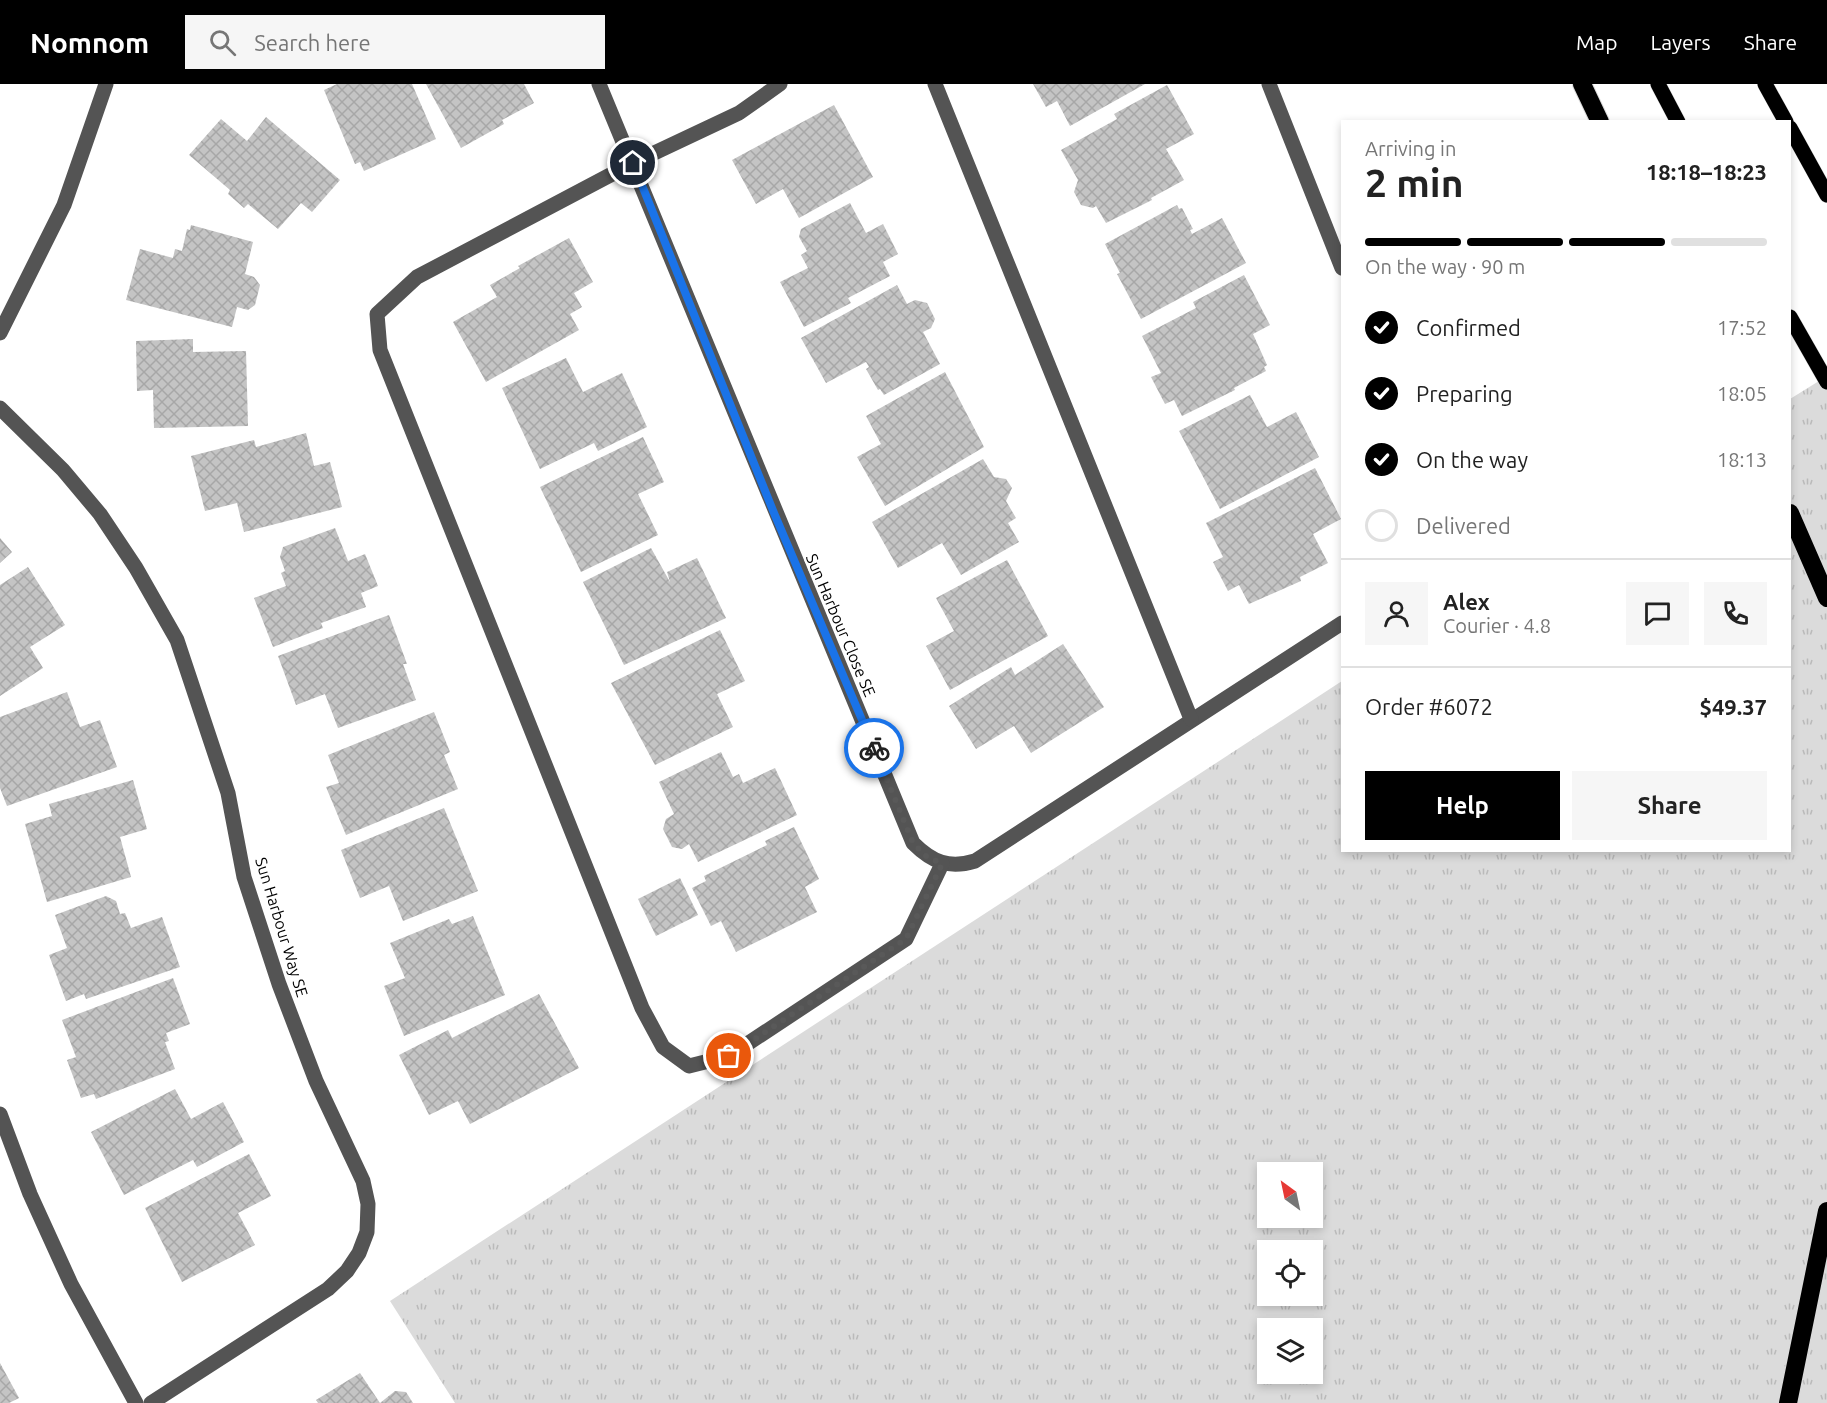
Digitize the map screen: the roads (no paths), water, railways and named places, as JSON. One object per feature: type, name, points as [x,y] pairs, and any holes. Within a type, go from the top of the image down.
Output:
[{"type":"highway","points":[[1582,84],[1598,120]]},
{"type":"highway","points":[[1791,515],[1827,598]]},
{"type":"highway","points":[[1788,1403],[1827,1211]]},
{"type":"main road","points":[[1658,84],[1677,120]]},
{"type":"main road","points":[[1765,84],[1785,120]]},
{"type":"main road","points":[[1791,130],[1827,195]]},
{"type":"main road","points":[[1791,319],[1827,382]]},
{"type":"street","points":[[0,333],[64,205],[105,84]]},
{"type":"street","name":"Sun Harbour Close SE","points":[[598,84],[633,163],[774,513],[913,843],[926,856],[942,864]]},
{"type":"street","points":[[780,84],[739,113],[633,163],[417,277],[377,314],[380,350],[642,1008],[663,1047],[689,1066],[729,1056],[906,939],[942,864],[959,866],[975,861],[1191,718],[1341,623]]},
{"type":"street","points":[[935,84],[1191,718]]},
{"type":"street","points":[[1269,84],[1341,265]]},
{"type":"street","name":"Sun Harbour Way SE","points":[[0,408],[63,470],[100,514],[136,568],[177,640],[228,793],[244,877],[279,984],[316,1081],[363,1181],[368,1204],[367,1232],[359,1252],[347,1271],[328,1289],[151,1403]]},
{"type":"street","points":[[0,1114],[30,1194],[71,1284],[136,1403]]}]
